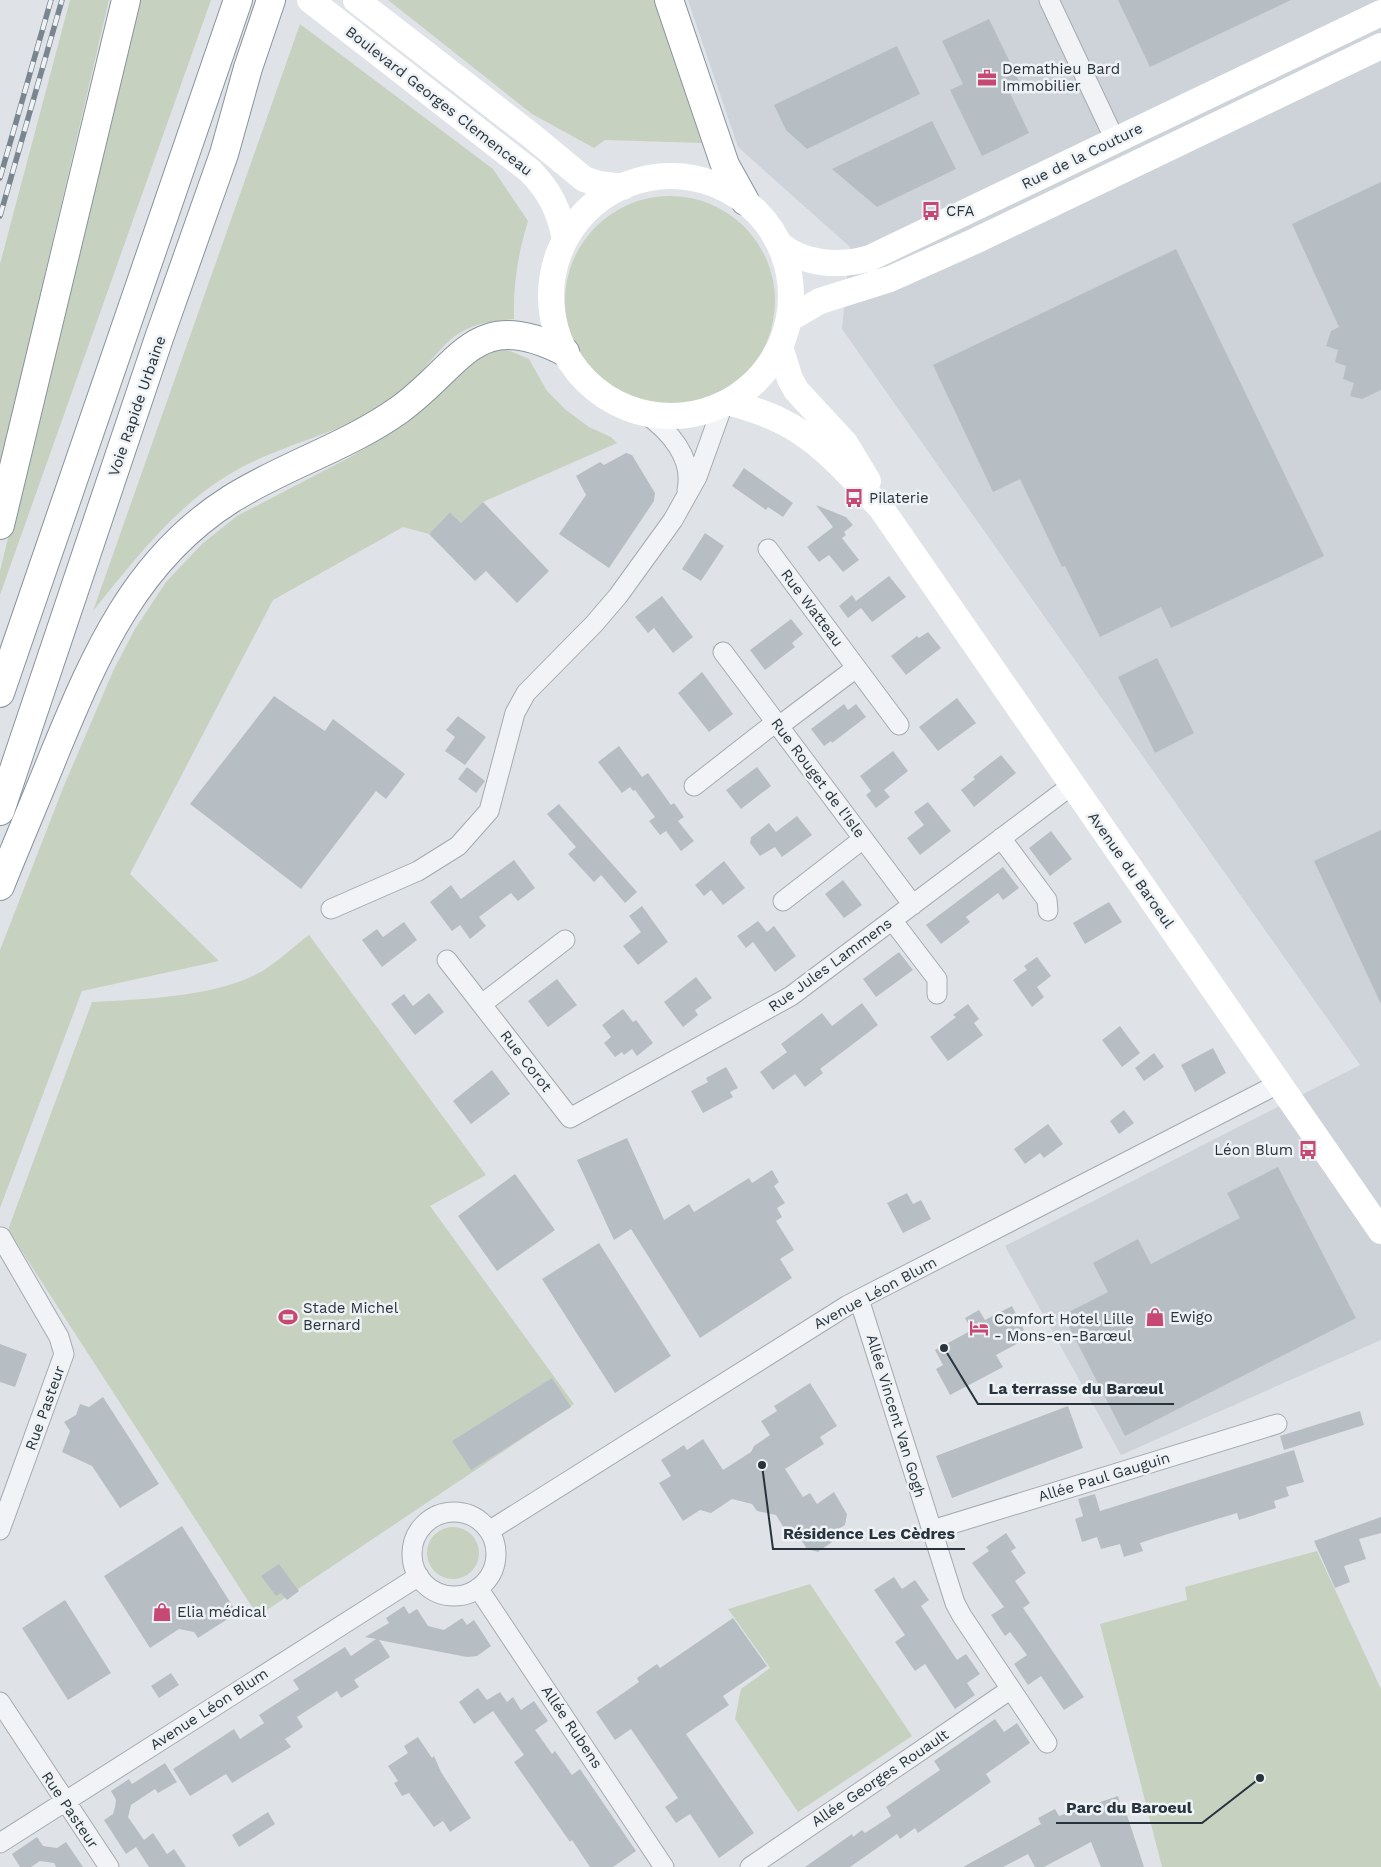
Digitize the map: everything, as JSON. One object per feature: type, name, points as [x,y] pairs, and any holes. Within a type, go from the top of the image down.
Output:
[{"type":"highway","points":[[0,525],[126,0]]},
{"type":"highway","points":[[214,64],[231,0]]},
{"type":"highway","points":[[0,693],[214,64],[238,0]]},
{"type":"highway","name":"Voie Rapide Urbaine","points":[[0,811],[159,338],[224,154],[248,68],[271,0]]},
{"type":"highway","points":[[224,154],[255,95],[289,0]]},
{"type":"highway","points":[[669,0],[724,165],[744,201]]},
{"type":"highway","points":[[0,886],[86,678],[103,643],[120,613],[143,580],[170,549],[198,523],[231,499],[277,474],[338,445],[400,409],[465,349],[478,342],[504,335],[517,336],[565,352]]},
{"type":"main road","name":"Boulevard Georges Clemenceau","points":[[310,0],[530,171],[553,200],[561,218],[566,240]]},
{"type":"main road","name":"Boulevard Georges Clemenceau","points":[[356,0],[532,136],[584,179],[599,184],[623,187]]},
{"type":"main road","name":"Rue de la Couture","points":[[779,244],[798,255],[826,263],[862,260],[1381,13]]},
{"type":"main road","name":"Rue de la Couture","points":[[789,319],[820,302],[890,279],[966,245],[1381,46]]},
{"type":"main road","points":[[661,177],[691,178],[719,186],[744,201],[764,220],[779,244],[790,281],[789,319],[780,347],[759,378],[726,403],[690,415],[644,414],[622,406],[593,388],[577,372],[565,352],[553,319],[551,296],[556,261],[566,240],[590,208],[623,187],[661,177]]},
{"type":"main road","name":"Avenue du Baroeul","points":[[780,347],[790,379],[796,390],[845,443],[860,466],[881,508],[1381,1232]]},
{"type":"main road","name":"Avenue du Baroeul","points":[[726,403],[779,420],[803,434],[834,460],[881,508]]},
{"type":"street","points":[[1049,0],[1116,140]]},
{"type":"street","points":[[331,908],[418,871],[458,846],[489,811],[515,714],[526,692],[594,624],[618,596],[686,499],[698,477],[726,403]]},
{"type":"street","points":[[644,414],[663,429],[684,456],[689,478],[686,499]]},
{"type":"street","name":"Rue Watteau","points":[[768,549],[899,725]]},
{"type":"street","name":"Rue Rouget de l'Isle","points":[[723,652],[913,904]]},
{"type":"street","points":[[694,786],[856,668]]},
{"type":"street","name":"Rue Jules Lammens","points":[[570,1118],[778,1004],[1072,785]]},
{"type":"street","points":[[1001,838],[1047,900],[1048,911]]},
{"type":"street","points":[[783,902],[863,839]]},
{"type":"street","points":[[892,920],[937,979],[937,994]]},
{"type":"street","points":[[482,1004],[565,940]]},
{"type":"street","name":"Rue Corot","points":[[447,960],[570,1118]]},
{"type":"street","name":"Avenue Léon Blum","points":[[489,1531],[859,1299],[1278,1084]]},
{"type":"street","name":"Rue Pasteur","points":[[0,1530],[64,1354],[59,1337],[1,1237]]},
{"type":"street","name":"Allée Vincent Van Gogh","points":[[859,1299],[958,1609],[1047,1742]]},
{"type":"street","name":"Allée Paul Gauguin","points":[[932,1530],[1277,1424]]},
{"type":"street","points":[[447,1512],[463,1513],[478,1519],[489,1531],[495,1545],[495,1562],[489,1577],[478,1588],[462,1594],[445,1594],[430,1588],[419,1576],[413,1561],[413,1544],[420,1530],[432,1519],[447,1512]]},
{"type":"street","name":"Avenue Léon Blum","points":[[0,1843],[419,1576]]},
{"type":"street","name":"Allée Rubens","points":[[478,1588],[664,1867]]},
{"type":"street","name":"Allée Georges Rouault","points":[[750,1867],[1011,1689]]},
{"type":"street","name":"Rue Pasteur","points":[[0,1702],[64,1802],[109,1867]]},
{"type":"shaded area","points":[[688,0],[1381,0],[1381,1340],[1121,1455],[1005,1246],[1360,1065],[842,329],[850,247],[738,147]]},
{"type":"green space","points":[[70,0],[109,0],[0,466],[0,264]]},
{"type":"green space","points":[[140,0],[211,0],[0,595],[0,571]]},
{"type":"green space","points":[[388,0],[654,0],[702,143],[605,140],[594,148],[532,114]]},
{"type":"green space","points":[[300,24],[493,169],[528,221],[517,269],[514,319],[481,324],[463,331],[447,343],[399,395],[380,408],[336,429],[268,455],[225,477],[187,505],[170,521],[93,611]]},
{"type":"green space","points":[[670,196],[690,198],[710,204],[728,214],[744,227],[757,243],[767,261],[773,281],[775,301],[773,321],[767,341],[757,359],[744,375],[728,388],[710,398],[690,404],[670,406],[650,404],[630,398],[612,388],[596,375],[583,359],[573,341],[567,321],[565,301],[567,281],[573,261],[583,243],[596,227],[612,214],[630,204],[650,198]]},
{"type":"green space","points":[[503,348],[529,359],[547,391],[566,410],[589,427],[611,437],[617,443],[483,502],[461,523],[450,512],[429,534],[403,527],[273,600],[130,874],[219,961],[82,991],[0,1208],[0,950],[63,788],[114,669],[135,629],[166,582],[202,544],[237,516],[354,455],[396,429],[430,401],[479,352]]},
{"type":"green space","name":"Stade Michel Bernard","points":[[309,935],[486,1175],[430,1206],[574,1404],[258,1616],[8,1230],[92,1002],[157,998],[225,986],[264,970]]},
{"type":"green space","points":[[453,1527],[463,1529],[471,1535],[477,1543],[479,1553],[477,1563],[471,1571],[463,1577],[453,1579],[443,1577],[435,1571],[429,1563],[427,1553],[429,1543],[435,1535],[443,1529]]},
{"type":"green space","points":[[1317,1551],[1381,1689],[1381,1867],[1162,1867],[1100,1624],[1187,1600],[1185,1587]]},
{"type":"green space","points":[[810,1584],[912,1736],[798,1812],[735,1719],[741,1689],[770,1668],[728,1609]]},
{"type":"building","points":[[1118,0],[1291,0],[1150,67]]},
{"type":"building","points":[[989,19],[1022,87],[1010,93],[1029,133],[982,156],[950,90],[963,84],[942,41]]},
{"type":"building","points":[[897,46],[920,94],[807,149],[786,130],[774,105]]},
{"type":"building","points":[[932,121],[956,169],[877,207],[832,169]]},
{"type":"building","points":[[1381,182],[1381,390],[1362,399],[1350,396],[1354,383],[1343,379],[1346,366],[1335,362],[1338,350],[1326,346],[1331,331],[1339,327],[1292,224]]},
{"type":"building","points":[[1176,249],[1324,556],[1171,628],[1161,607],[1100,637],[1065,566],[1062,567],[1020,479],[993,492],[933,365]]},
{"type":"building","points":[[626,453],[632,455],[655,493],[654,501],[609,568],[559,534],[586,495],[576,476],[600,462],[604,465]]},
{"type":"building","points":[[744,468],[793,503],[783,517],[768,507],[766,510],[732,486]]},
{"type":"building","points":[[483,502],[549,571],[517,603],[486,571],[475,581],[429,534],[450,512],[461,523]]},
{"type":"building","points":[[816,505],[846,517],[853,525],[844,532],[846,535],[842,538],[859,560],[843,572],[829,555],[819,562],[807,547],[833,527]]},
{"type":"building","points":[[705,533],[724,546],[701,581],[682,569]]},
{"type":"building","points":[[889,576],[906,597],[872,622],[861,608],[848,618],[839,606],[852,595],[856,601]]},
{"type":"building","points":[[662,596],[693,637],[673,653],[654,628],[648,633],[635,617]]},
{"type":"building","points":[[791,619],[803,634],[792,643],[795,647],[765,670],[750,650]]},
{"type":"building","points":[[928,632],[941,648],[906,675],[891,656],[917,636],[919,638]]},
{"type":"building","points":[[1157,658],[1194,733],[1155,753],[1118,677]]},
{"type":"building","points":[[702,672],[733,714],[709,732],[678,693]]},
{"type":"building","points":[[274,696],[325,731],[333,719],[405,774],[386,799],[376,791],[301,889],[190,804]]},
{"type":"building","points":[[957,698],[976,723],[938,751],[919,727]]},
{"type":"building","points":[[844,704],[848,710],[856,704],[866,717],[832,743],[831,741],[824,746],[811,729]]},
{"type":"building","points":[[458,716],[486,737],[465,765],[445,751],[455,737],[446,730]]},
{"type":"building","points":[[619,746],[642,777],[648,773],[671,805],[674,803],[684,817],[678,821],[694,841],[681,851],[666,831],[660,835],[649,821],[655,817],[635,790],[633,791],[630,787],[622,793],[598,762]]},
{"type":"building","points":[[893,751],[908,771],[884,790],[890,797],[876,808],[866,795],[871,791],[860,776]]},
{"type":"building","points":[[1001,755],[1016,773],[974,807],[961,790],[975,779],[973,777]]},
{"type":"building","points":[[467,767],[485,781],[476,793],[458,779]]},
{"type":"building","points":[[757,767],[771,786],[741,809],[726,790]]},
{"type":"building","points":[[928,802],[951,831],[920,855],[907,838],[924,825],[914,812]]},
{"type":"building","points":[[559,804],[637,892],[625,903],[601,875],[594,882],[568,854],[576,847],[547,814]]},
{"type":"building","points":[[797,816],[812,835],[782,857],[775,847],[760,856],[750,843],[751,837],[769,823],[776,832]]},
{"type":"building","points":[[1381,830],[1381,1004],[1314,861]]},
{"type":"building","points":[[1051,831],[1072,859],[1050,876],[1029,848]]},
{"type":"building","points":[[514,860],[535,888],[518,901],[511,893],[479,917],[486,926],[470,939],[460,925],[452,931],[430,902],[451,885],[461,899]]},
{"type":"building","points":[[724,861],[745,888],[723,905],[711,890],[704,896],[695,885]]},
{"type":"building","points":[[1003,867],[1019,888],[1003,900],[998,893],[966,917],[970,922],[941,944],[926,925]]},
{"type":"building","points":[[843,880],[862,905],[844,918],[825,894]]},
{"type":"building","points":[[1109,902],[1122,922],[1085,944],[1073,923]]},
{"type":"building","points":[[642,906],[668,942],[638,965],[623,946],[641,932],[629,916]]},
{"type":"building","points":[[758,921],[767,932],[774,926],[796,956],[775,972],[753,942],[746,948],[737,936]]},
{"type":"building","points":[[404,922],[417,940],[382,967],[362,940],[377,929],[383,937]]},
{"type":"building","points":[[899,952],[913,970],[876,997],[863,979]]},
{"type":"building","points":[[1037,957],[1051,976],[1037,987],[1044,997],[1032,1007],[1013,980],[1027,970],[1024,966]]},
{"type":"building","points":[[696,977],[712,998],[695,1010],[698,1015],[683,1027],[664,1002]]},
{"type":"building","points":[[557,979],[577,1005],[548,1027],[528,1001]]},
{"type":"building","points":[[429,993],[444,1012],[415,1035],[391,1004],[404,994],[413,1006]]},
{"type":"building","points":[[862,1003],[878,1025],[820,1069],[823,1073],[805,1087],[795,1074],[773,1090],[760,1072],[787,1052],[781,1044],[822,1013],[832,1026]]},
{"type":"building","points":[[968,1004],[979,1019],[974,1023],[983,1035],[948,1061],[930,1037],[956,1017],[953,1015]]},
{"type":"building","points":[[623,1009],[633,1022],[636,1020],[653,1043],[637,1056],[632,1049],[624,1055],[622,1052],[615,1057],[604,1043],[611,1037],[602,1025]]},
{"type":"building","points":[[1120,1026],[1140,1053],[1122,1067],[1102,1040]]},
{"type":"building","points":[[1213,1048],[1226,1073],[1195,1092],[1181,1065]]},
{"type":"building","points":[[1154,1053],[1164,1067],[1144,1081],[1135,1068]]},
{"type":"building","points":[[726,1067],[738,1088],[730,1092],[733,1097],[703,1113],[691,1091],[708,1082],[706,1078]]},
{"type":"building","points":[[492,1070],[510,1094],[471,1124],[453,1101]]},
{"type":"building","points":[[1124,1110],[1134,1123],[1119,1134],[1110,1121]]},
{"type":"building","points":[[1048,1124],[1063,1144],[1044,1158],[1040,1153],[1025,1164],[1014,1149]]},
{"type":"building","points":[[627,1138],[664,1220],[689,1204],[694,1212],[749,1178],[752,1183],[772,1170],[779,1182],[774,1186],[785,1203],[777,1208],[782,1217],[776,1221],[794,1250],[780,1259],[792,1278],[700,1338],[631,1229],[614,1240],[577,1160]]},
{"type":"building","points":[[1278,1167],[1356,1318],[1125,1436],[1063,1315],[1108,1292],[1093,1263],[1138,1239],[1151,1264],[1240,1218],[1227,1193]]},
{"type":"building","points":[[515,1174],[555,1230],[497,1271],[458,1216]]},
{"type":"building","points":[[907,1193],[913,1204],[921,1200],[931,1219],[903,1233],[887,1203]]},
{"type":"building","points":[[599,1243],[671,1356],[615,1393],[542,1279]]},
{"type":"building","points":[[1012,1306],[1028,1338],[996,1355],[1003,1367],[950,1395],[936,1369],[943,1365],[935,1350],[972,1330],[965,1318],[979,1310],[985,1320]]},
{"type":"building","points":[[0,1344],[27,1354],[15,1387],[0,1382]]},
{"type":"building","points":[[552,1378],[571,1407],[471,1470],[452,1441]]},
{"type":"building","points":[[810,1383],[837,1426],[820,1437],[824,1444],[785,1469],[803,1497],[810,1493],[817,1504],[834,1492],[847,1514],[845,1525],[835,1531],[832,1542],[818,1552],[807,1549],[800,1538],[789,1536],[776,1515],[757,1511],[752,1504],[732,1499],[711,1513],[700,1510],[683,1521],[659,1483],[671,1476],[661,1460],[684,1445],[687,1450],[703,1439],[723,1470],[751,1452],[754,1446],[770,1435],[761,1421],[777,1411],[774,1406]]},
{"type":"building","points":[[103,1397],[159,1484],[120,1508],[92,1466],[62,1452],[70,1431],[64,1422],[76,1415],[80,1404],[89,1407]]},
{"type":"building","points":[[1068,1406],[1083,1448],[952,1498],[936,1456]]},
{"type":"building","points":[[1360,1411],[1364,1425],[1284,1450],[1280,1436]]},
{"type":"building","points":[[1294,1450],[1304,1482],[1286,1487],[1289,1496],[1274,1501],[1276,1508],[1239,1520],[1237,1513],[1155,1538],[1140,1543],[1143,1551],[1124,1557],[1120,1544],[1101,1549],[1097,1537],[1082,1542],[1075,1519],[1083,1516],[1078,1499],[1095,1494],[1100,1511]]},
{"type":"building","points":[[1381,1517],[1381,1533],[1359,1539],[1366,1559],[1344,1566],[1350,1582],[1335,1588],[1314,1541]]},
{"type":"building","points":[[182,1526],[237,1613],[198,1638],[194,1632],[179,1629],[150,1648],[104,1576]]},
{"type":"building","points":[[1006,1533],[1016,1548],[1011,1551],[1026,1573],[1015,1581],[1030,1603],[1023,1608],[1084,1697],[1064,1710],[1041,1676],[1028,1685],[1014,1664],[1027,1655],[1010,1632],[1005,1636],[991,1615],[1004,1607],[972,1563],[989,1551],[986,1547]]},
{"type":"building","points":[[279,1564],[299,1591],[287,1600],[281,1593],[276,1596],[261,1576]]},
{"type":"building","points":[[894,1577],[902,1589],[915,1580],[929,1600],[921,1606],[957,1660],[966,1654],[980,1674],[967,1683],[975,1695],[955,1709],[925,1664],[915,1671],[895,1642],[905,1635],[874,1590]]},
{"type":"building","points":[[65,1600],[111,1673],[68,1700],[22,1628]]},
{"type":"building","points":[[404,1606],[409,1614],[417,1609],[428,1626],[444,1630],[462,1618],[467,1625],[474,1620],[491,1646],[477,1656],[467,1657],[379,1640],[390,1657],[354,1680],[359,1687],[341,1698],[337,1691],[297,1717],[303,1727],[285,1739],[291,1747],[232,1783],[226,1774],[190,1796],[173,1769],[234,1729],[240,1739],[264,1723],[259,1715],[299,1689],[293,1680],[345,1647],[351,1656],[376,1639],[365,1637],[389,1623],[386,1618]]},
{"type":"building","points":[[733,1618],[767,1666],[723,1696],[729,1705],[686,1734],[754,1833],[719,1858],[690,1814],[676,1823],[665,1807],[678,1798],[631,1729],[615,1740],[596,1712],[639,1682],[637,1678],[657,1664],[660,1668]]},
{"type":"building","points":[[171,1673],[179,1685],[159,1698],[151,1686]]},
{"type":"building","points":[[478,1688],[487,1700],[500,1692],[507,1702],[513,1697],[521,1710],[534,1701],[548,1721],[535,1730],[552,1754],[555,1751],[572,1775],[580,1769],[636,1851],[613,1867],[590,1867],[572,1840],[570,1842],[514,1762],[524,1755],[493,1711],[474,1724],[459,1702]]},
{"type":"building","points":[[995,1719],[1004,1732],[1017,1723],[1030,1743],[986,1774],[991,1782],[918,1833],[915,1828],[900,1839],[897,1834],[850,1867],[805,1867],[852,1834],[853,1837],[862,1830],[865,1833],[891,1816],[886,1807],[940,1770],[934,1761]]},
{"type":"building","points":[[418,1737],[432,1758],[434,1756],[441,1772],[471,1818],[450,1832],[443,1821],[434,1827],[409,1793],[402,1796],[394,1783],[398,1781],[388,1766],[408,1753],[404,1746]]},
{"type":"building","points":[[165,1763],[177,1782],[158,1793],[155,1789],[131,1805],[128,1817],[144,1840],[153,1833],[167,1854],[174,1849],[186,1867],[149,1867],[136,1847],[126,1854],[104,1820],[113,1814],[115,1807],[116,1800],[111,1791],[129,1779],[132,1784]]},
{"type":"building","points":[[1118,1796],[1122,1810],[1125,1809],[1144,1867],[1101,1867],[1091,1842],[1044,1867],[1035,1867],[1028,1854],[1003,1867],[963,1867],[1041,1824],[1038,1818],[1055,1809],[1059,1816]]},
{"type":"building","points":[[268,1812],[275,1824],[239,1847],[232,1835]]},
{"type":"building","points":[[37,1837],[43,1846],[57,1848],[66,1842],[83,1867],[56,1867],[54,1863],[40,1861],[31,1867],[20,1867],[12,1854]]},
{"type":"railway","points":[[0,178],[51,0]]},
{"type":"railway","points":[[0,216],[62,0]]},
{"type":"place","name":"Demathieu Bard Immobilier","points":[[987,78]]},
{"type":"place","name":"CFA","points":[[931,211]]},
{"type":"place","name":"Pilaterie","points":[[854,498]]},
{"type":"place","name":"Léon Blum","points":[[1308,1150]]},
{"type":"place","name":"Stade Michel Bernard","points":[[288,1317]]},
{"type":"place","name":"Ewigo","points":[[1155,1317]]},
{"type":"place","name":"Comfort Hotel Lille - Mons-en-Barœul","points":[[979,1328]]},
{"type":"place","name":"La terrasse du Barœul","points":[[944,1348]]},
{"type":"place","name":"Résidence Les Cèdres","points":[[762,1465]]},
{"type":"place","name":"Elia médical","points":[[162,1612]]},
{"type":"place","name":"Parc du Baroeul","points":[[1260,1778]]}]
